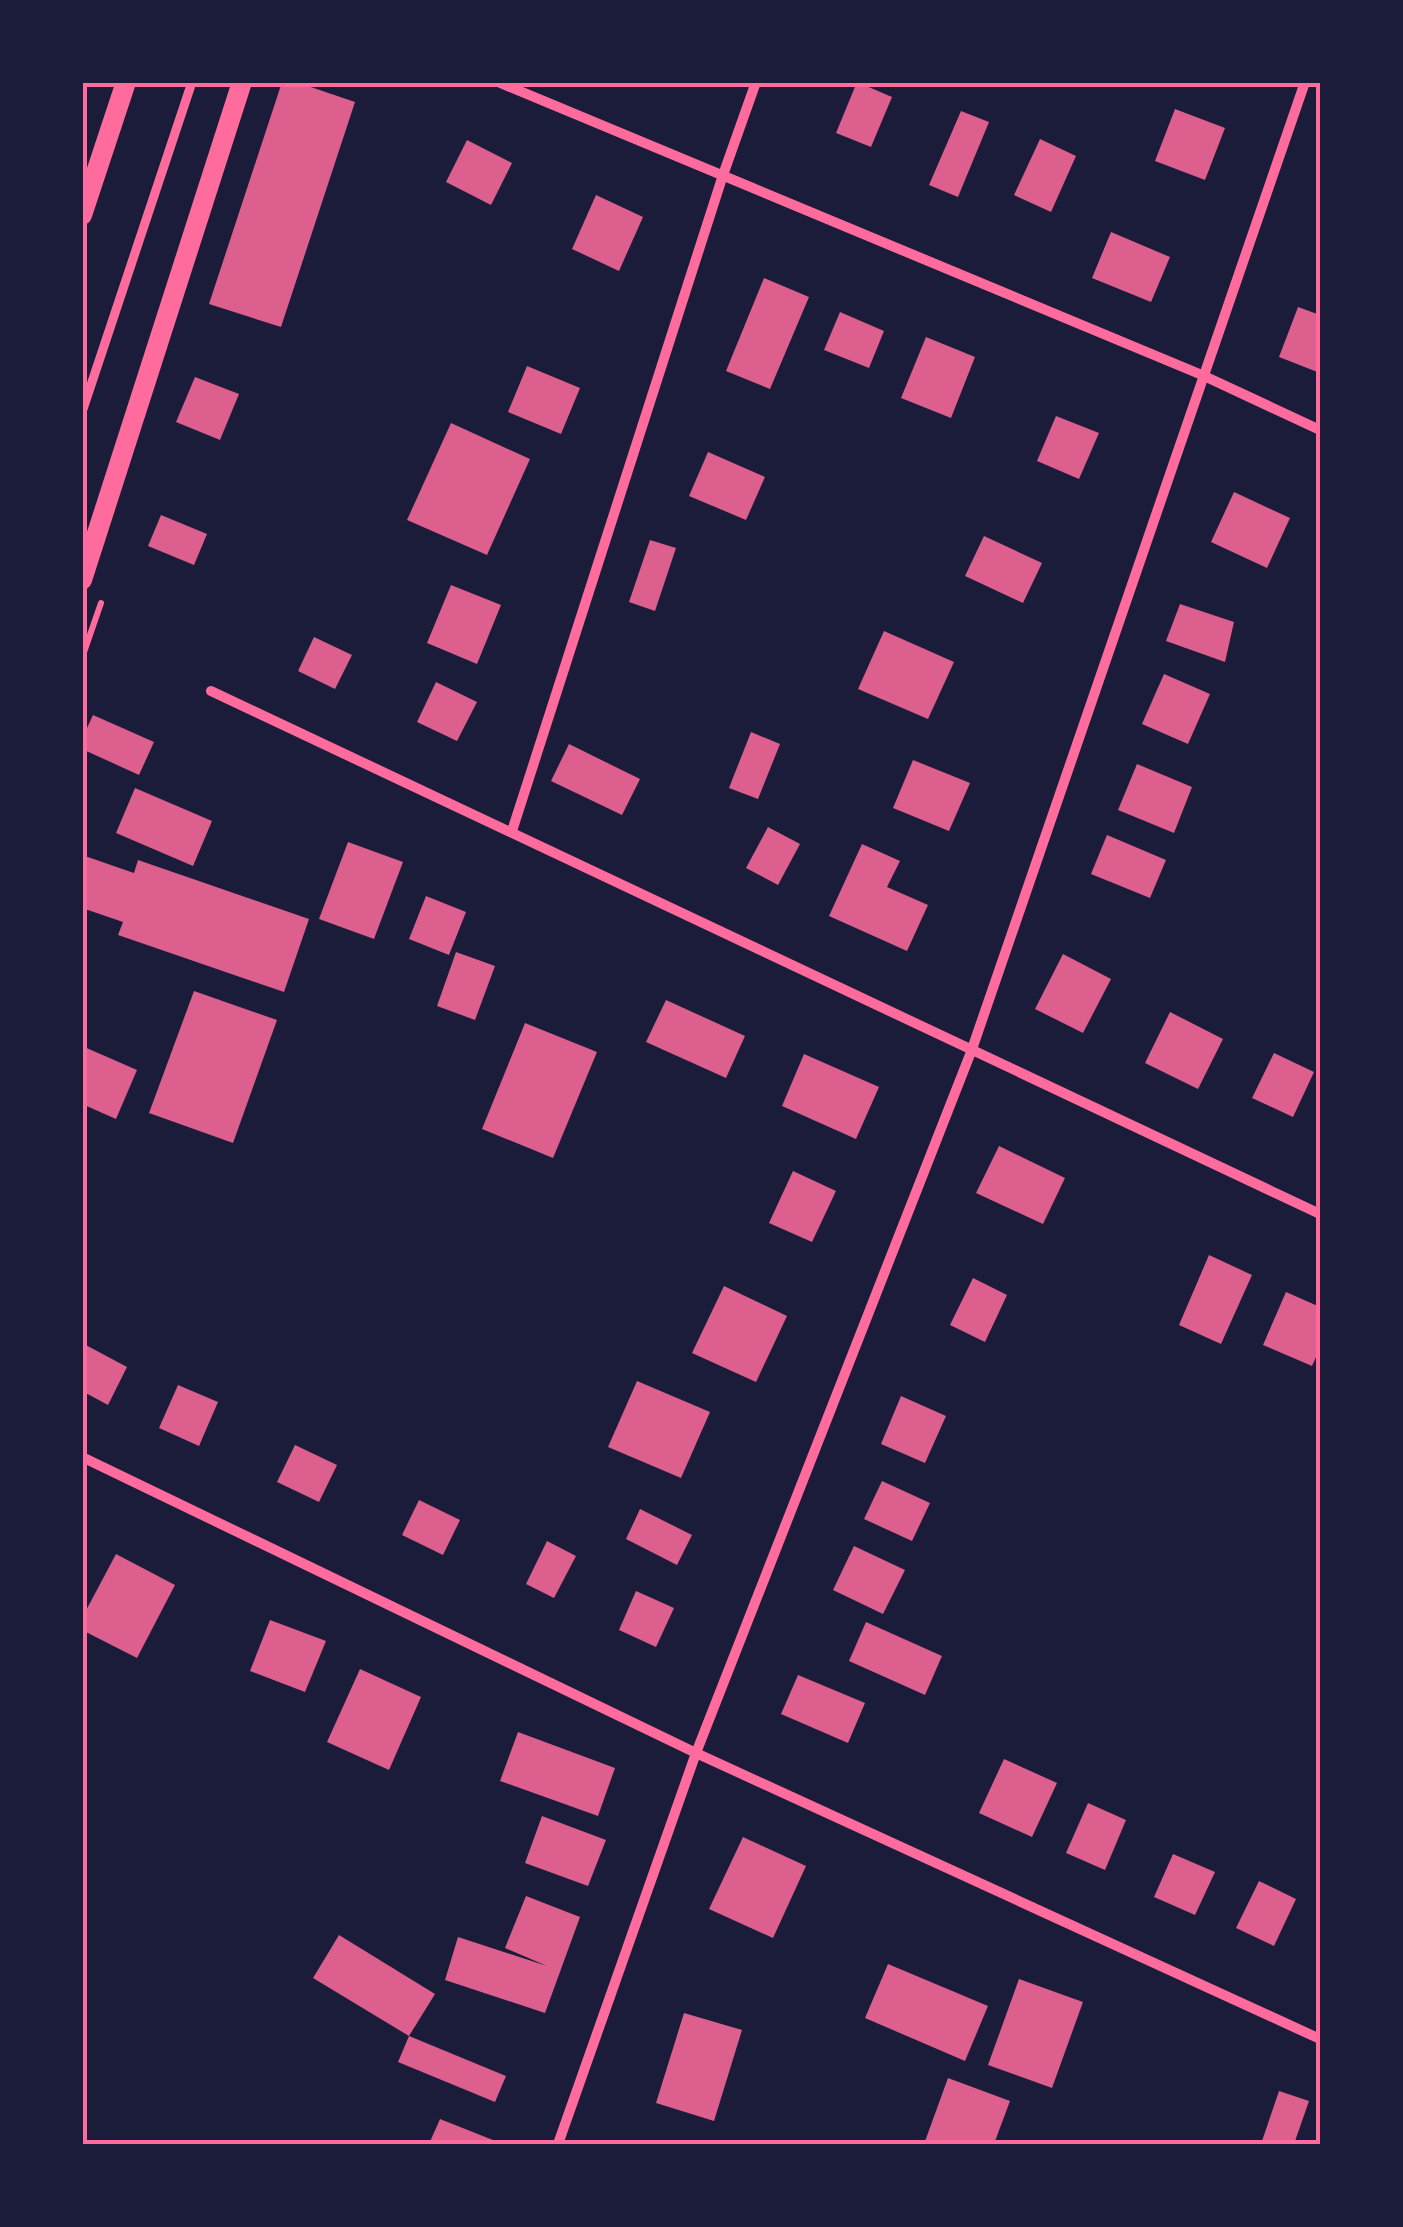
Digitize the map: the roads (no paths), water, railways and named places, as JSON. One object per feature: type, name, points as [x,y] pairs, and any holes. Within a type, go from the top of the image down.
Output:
[{"type":"main road","points":[[82,214],[126,82]]},
{"type":"main road","points":[[82,580],[242,82]]},
{"type":"street","points":[[82,412],[192,82]]},
{"type":"street","points":[[498,82],[1202,375],[1320,430]]},
{"type":"street","points":[[512,831],[722,175],[756,82]]},
{"type":"street","points":[[558,2144],[696,1753],[971,1052],[1304,82]]},
{"type":"street","points":[[211,691],[1320,1214]]},
{"type":"street","points":[[82,1457],[696,1753],[1320,2038]]}]
